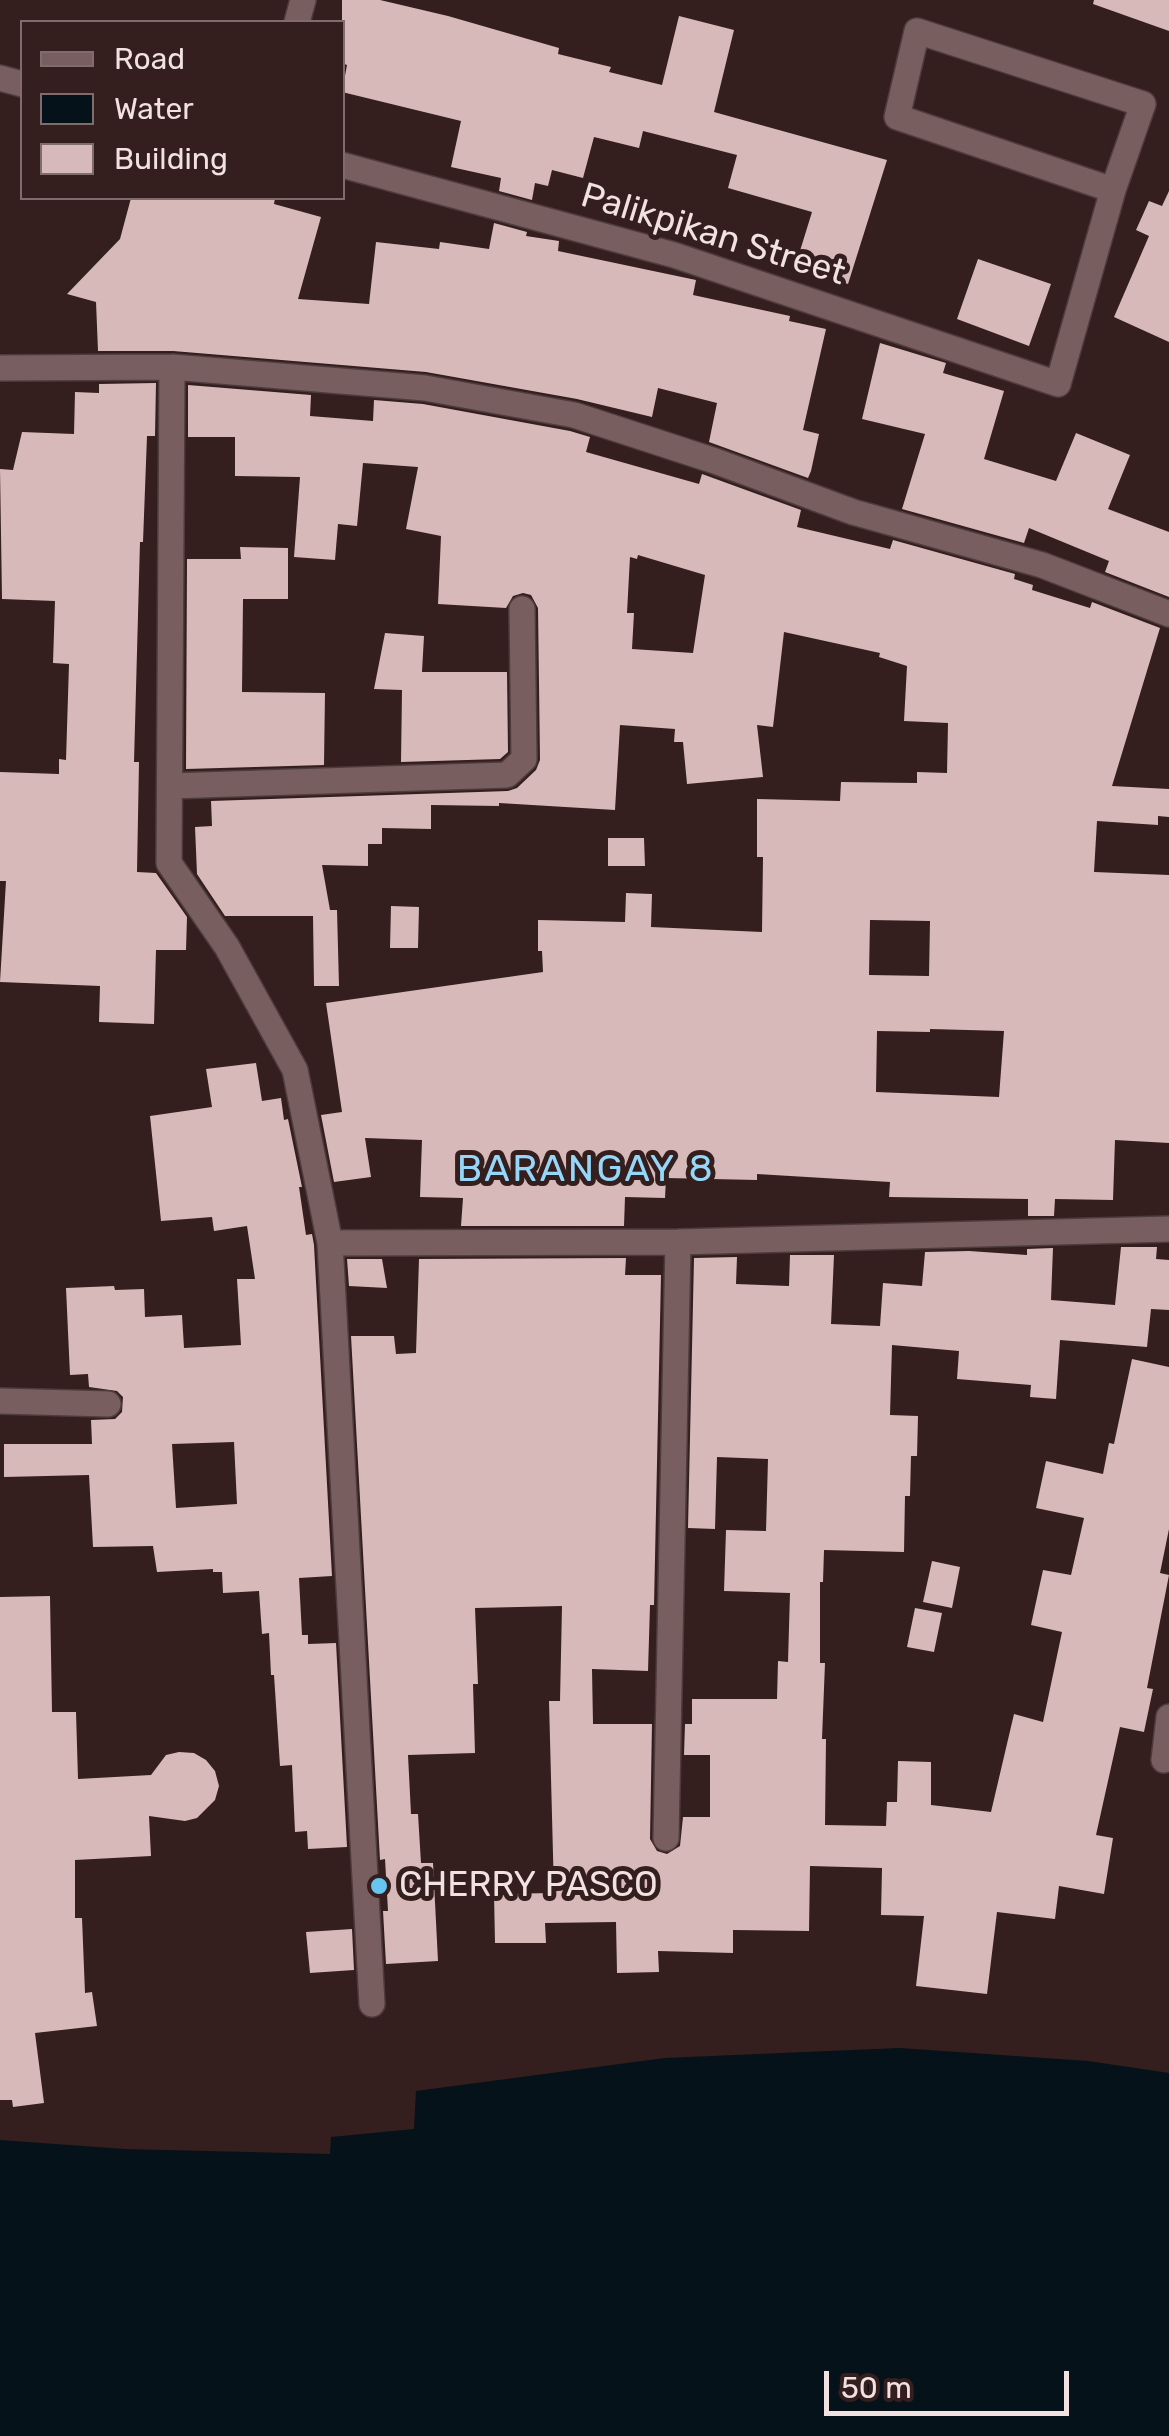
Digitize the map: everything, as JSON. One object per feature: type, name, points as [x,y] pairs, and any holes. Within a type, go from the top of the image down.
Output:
[{"type":"street","points":[[917,31],[1144,104],[1113,190],[897,117],[917,31]]},
{"type":"street","name":"Palikpikan Street","points":[[345,166],[674,255],[1058,384],[1113,190]]},
{"type":"street","points":[[172,366],[169,863],[228,947],[294,1070],[330,1243],[372,2004]]},
{"type":"street","points":[[0,368],[172,366],[425,388],[574,415],[853,512],[1042,564],[1169,614]]},
{"type":"street","points":[[170,786],[507,774],[524,759],[522,609]]},
{"type":"street","points":[[330,1243],[678,1242],[1169,1229]]},
{"type":"street","points":[[666,1838],[678,1242]]},
{"type":"street","points":[[0,1401],[108,1404]]},
{"type":"street","points":[[1164,1760],[1169,1717]]},
{"type":"water","points":[[899,2048],[1088,2061],[1169,2073],[1169,2436],[0,2436],[0,2140],[124,2149],[330,2154],[331,2137],[414,2129],[416,2091],[665,2058]]},
{"type":"building","points":[[342,0],[380,0],[559,48],[558,54],[662,85],[679,16],[734,30],[714,112],[887,160],[848,284],[795,267],[812,212],[728,188],[737,155],[643,131],[639,148],[594,137],[583,178],[552,170],[548,186],[535,183],[532,200],[499,191],[501,178],[451,167],[461,121],[345,93],[347,65]]},
{"type":"building","points":[[1094,0],[1169,0],[1169,31],[1093,4]]},
{"type":"building","points":[[1169,191],[1169,342],[1114,317],[1149,236],[1136,230],[1149,201],[1162,206]]},
{"type":"building","points":[[130,200],[275,200],[274,204],[321,217],[298,299],[369,304],[376,242],[439,249],[440,242],[489,249],[494,223],[527,232],[526,236],[559,241],[558,251],[696,280],[693,295],[790,316],[789,321],[826,329],[803,430],[819,434],[811,471],[808,478],[709,442],[717,403],[658,388],[652,417],[577,399],[426,372],[173,351],[98,351],[96,302],[67,294],[120,239]]},
{"type":"building","points":[[978,259],[1051,284],[1029,346],[957,319]]},
{"type":"building","points":[[880,343],[946,363],[943,373],[1004,391],[984,459],[1056,481],[1076,433],[1130,455],[1108,509],[1169,532],[1169,597],[1105,572],[1109,561],[1029,528],[1024,543],[902,509],[925,434],[862,419]]},
{"type":"building","points":[[156,383],[155,436],[147,436],[140,542],[134,762],[139,762],[137,872],[156,873],[187,917],[186,950],[156,950],[154,1024],[99,1022],[100,986],[0,982],[6,881],[0,881],[0,772],[59,774],[59,759],[66,760],[69,664],[53,663],[55,601],[2,599],[0,469],[13,470],[22,432],[74,434],[75,392],[99,393],[99,384]]},
{"type":"building","points":[[188,385],[311,395],[310,416],[373,421],[374,400],[423,404],[570,431],[590,437],[586,452],[699,484],[702,474],[801,510],[797,527],[890,549],[893,540],[1015,574],[1014,579],[1033,585],[1032,590],[1090,608],[1092,602],[1160,628],[1112,786],[1169,789],[1169,817],[1158,816],[1158,825],[1097,821],[1094,872],[1169,875],[1169,1143],[1115,1140],[1113,1200],[1055,1199],[1054,1216],[1028,1216],[1028,1199],[889,1197],[890,1182],[757,1174],[757,1180],[666,1178],[665,1198],[625,1197],[624,1226],[461,1226],[463,1198],[420,1197],[422,1140],[365,1138],[371,1177],[334,1182],[321,1115],[342,1112],[326,1003],[543,972],[538,920],[625,922],[626,893],[652,894],[651,927],[762,932],[763,857],[757,857],[757,799],[840,801],[841,782],[917,783],[917,772],[947,773],[948,723],[904,721],[907,666],[879,657],[880,653],[784,632],[773,727],[757,725],[763,777],[687,784],[683,742],[674,742],[675,729],[620,725],[615,810],[499,803],[431,805],[431,829],[382,828],[382,844],[368,844],[368,866],[322,865],[330,910],[337,910],[339,986],[314,986],[313,916],[225,916],[197,874],[195,827],[212,826],[211,801],[517,788],[536,770],[540,760],[538,608],[531,595],[523,593],[513,596],[506,608],[438,604],[441,536],[406,529],[418,467],[363,463],[357,526],[338,524],[335,560],[294,557],[300,477],[235,476],[235,437],[188,437]],"holes":[[[638,555],[705,575],[693,653],[632,649],[634,613],[627,613],[630,557],[637,559]],[[870,920],[930,921],[929,976],[869,975]],[[877,1031],[1004,1031],[999,1097],[876,1092]]]},
{"type":"building","points":[[240,547],[288,548],[288,599],[243,599],[242,692],[325,693],[324,765],[186,769],[187,559],[241,559]]},
{"type":"building","points":[[385,633],[424,636],[422,672],[507,672],[508,752],[500,759],[401,762],[402,690],[374,689]]},
{"type":"building","points":[[608,838],[644,838],[645,866],[608,866]]},
{"type":"building","points":[[391,906],[419,907],[418,948],[390,948]]},
{"type":"building","points":[[256,1063],[262,1101],[281,1098],[302,1187],[306,1235],[312,1234],[314,1245],[332,1576],[299,1578],[302,1635],[308,1635],[308,1644],[336,1643],[347,1847],[308,1849],[307,1831],[295,1832],[292,1765],[280,1766],[269,1633],[262,1634],[259,1591],[223,1593],[222,1572],[213,1569],[157,1572],[153,1546],[93,1547],[89,1475],[4,1477],[4,1444],[92,1444],[91,1420],[115,1419],[122,1412],[123,1397],[117,1391],[89,1387],[88,1374],[70,1375],[66,1288],[144,1289],[145,1317],[182,1315],[184,1348],[241,1345],[237,1279],[255,1279],[247,1226],[214,1231],[212,1217],[161,1221],[150,1116],[212,1107],[206,1069]],"holes":[[[234,1442],[237,1504],[176,1508],[172,1444]]]},
{"type":"building","points":[[1121,1247],[1157,1247],[1156,1259],[1169,1260],[1169,1310],[1151,1309],[1147,1347],[1060,1340],[1056,1399],[1030,1397],[1031,1385],[957,1379],[959,1351],[892,1345],[890,1415],[918,1416],[917,1456],[911,1456],[910,1496],[905,1496],[904,1552],[824,1550],[820,1582],[820,1663],[825,1663],[825,1825],[886,1826],[887,1802],[897,1802],[898,1761],[931,1762],[931,1805],[991,1812],[1014,1714],[1043,1722],[1062,1632],[1031,1625],[1043,1570],[1071,1575],[1084,1518],[1036,1508],[1046,1461],[1103,1474],[1109,1443],[1114,1444],[1132,1359],[1169,1367],[1169,1529],[1160,1573],[1169,1575],[1147,1688],[1153,1689],[1144,1732],[1120,1727],[1096,1835],[1113,1838],[1104,1894],[1059,1886],[1055,1919],[997,1912],[987,1994],[916,1986],[924,1916],[881,1915],[882,1868],[810,1866],[809,1931],[733,1930],[733,1953],[658,1951],[659,1972],[617,1973],[616,1922],[545,1923],[546,1943],[495,1943],[494,1894],[554,1893],[549,1701],[560,1701],[562,1606],[475,1608],[475,1753],[408,1755],[411,1814],[418,1814],[421,1863],[433,1863],[438,1961],[386,1964],[383,1911],[388,1911],[385,1859],[380,1860],[351,1336],[394,1336],[396,1354],[416,1353],[419,1259],[626,1258],[625,1275],[661,1275],[654,1605],[650,1605],[648,1671],[592,1669],[593,1724],[652,1724],[650,1839],[657,1851],[667,1854],[680,1846],[683,1817],[710,1817],[710,1755],[684,1755],[685,1724],[692,1724],[692,1699],[777,1699],[778,1661],[788,1662],[790,1593],[724,1591],[726,1530],[766,1531],[768,1459],[717,1457],[715,1529],[688,1528],[694,1258],[737,1257],[736,1284],[789,1286],[790,1255],[834,1255],[831,1324],[880,1326],[883,1283],[922,1286],[925,1252],[1027,1255],[1027,1249],[1053,1248],[1051,1300],[1115,1305]]},
{"type":"building","points":[[347,1259],[382,1259],[387,1288],[349,1286]]},
{"type":"building","points":[[932,1561],[960,1567],[952,1608],[923,1602]]},
{"type":"building","points":[[50,1596],[52,1712],[76,1712],[78,1779],[151,1775],[166,1755],[179,1752],[194,1753],[206,1760],[215,1771],[219,1786],[215,1800],[197,1818],[185,1821],[149,1816],[151,1856],[75,1860],[75,1918],[82,1918],[85,1993],[92,1992],[97,2026],[35,2033],[44,2103],[13,2107],[12,2100],[0,2100],[0,1597]]},
{"type":"building","points":[[915,1608],[942,1613],[934,1652],[907,1647]]},
{"type":"building","points":[[352,1929],[354,1970],[310,1973],[306,1932]]},
{"type":"place","name":"CHERRY PASCO","points":[[379,1886]]},
{"type":"district","name":"BARANGAY 8","points":[[586,1170]]}]
